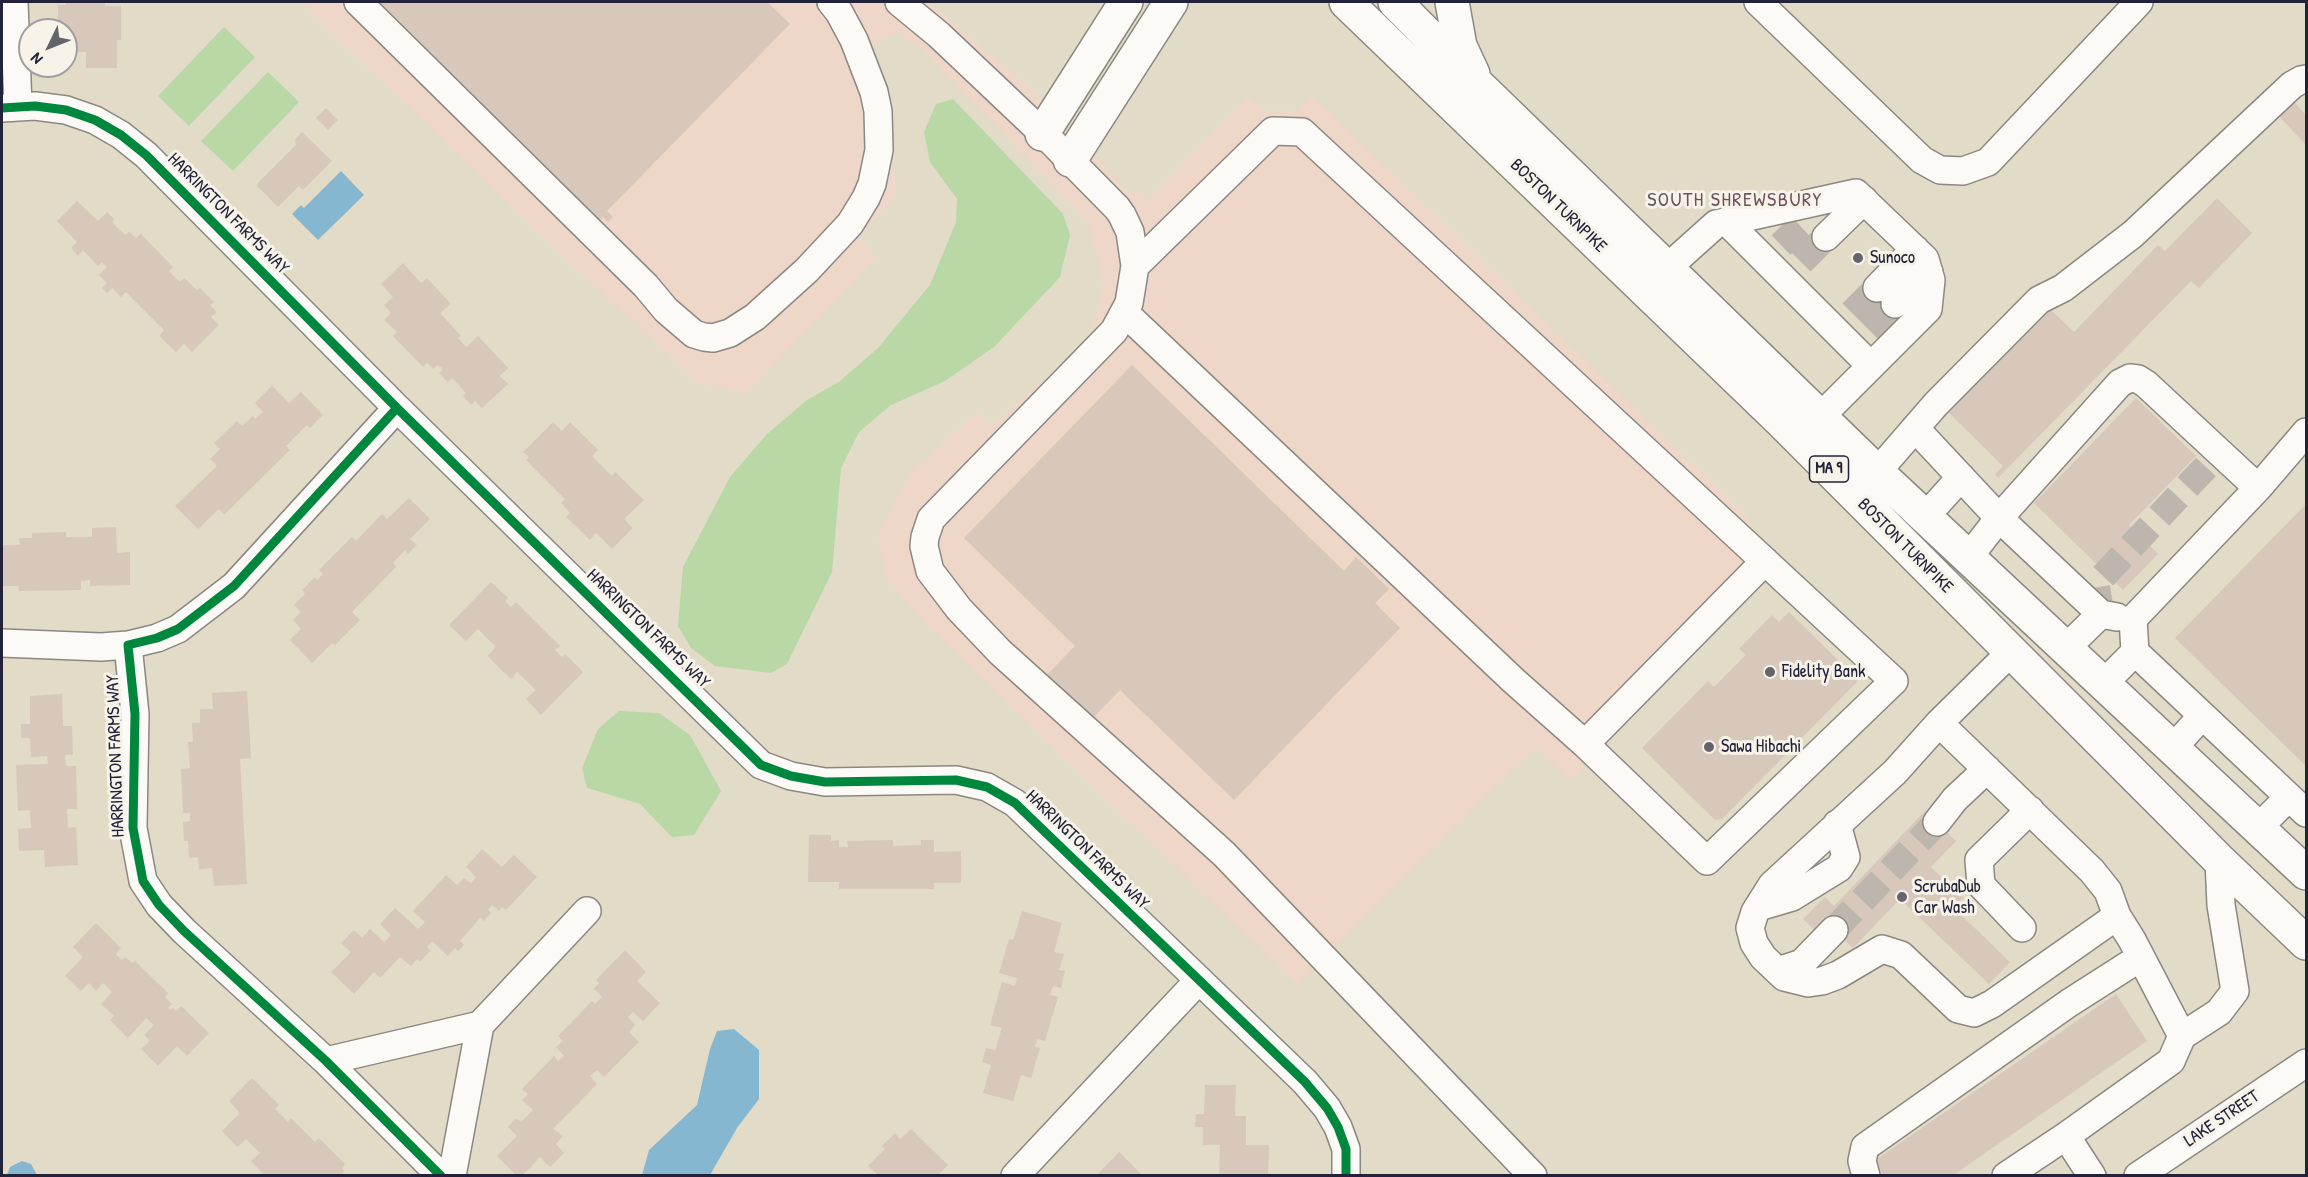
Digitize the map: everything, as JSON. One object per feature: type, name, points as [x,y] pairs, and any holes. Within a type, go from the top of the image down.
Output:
[{"type":"highway","points":[[1042,134],[1126,2]]},
{"type":"highway","points":[[1070,160],[1171,2]]},
{"type":"highway","name":"BOSTON TURNPIKE","points":[[1346,2],[1780,420],[2219,860],[2307,944]]},
{"type":"highway","name":"BOSTON TURNPIKE","points":[[1395,2],[1877,472],[2307,873]]},
{"type":"highway","points":[[1452,2],[1461,46],[1479,86]]},
{"type":"street","points":[[10,107],[14,2]]},
{"type":"street","points":[[358,2],[646,286],[666,310],[694,334],[713,338],[730,333],[755,317],[807,270],[850,224],[872,184],[879,150],[874,92],[854,40],[833,2]]},
{"type":"street","points":[[899,2],[920,17],[1070,160],[1122,215],[1132,241],[1135,266],[1132,295],[1125,313],[1105,342],[932,519],[924,546],[930,571],[951,599],[1000,652],[1224,854],[1533,1176]]},
{"type":"street","points":[[1758,2],[1922,160],[1940,170],[1963,171],[1988,162],[2139,2]]},
{"type":"street","points":[[1877,472],[1936,404],[2039,300],[2063,288],[2133,234],[2292,85],[2307,79]]},
{"type":"street","name":"HARRINGTON FARMS WAY","points":[[10,107],[51,107],[81,114],[99,122],[146,155],[397,408],[761,765],[790,776],[825,782],[956,780],[972,782],[1002,794],[1022,809],[1289,1065],[1327,1108],[1338,1127],[1346,1149],[1346,1176]]},
{"type":"street","points":[[1125,313],[1707,861],[1894,681],[1302,132],[1274,131],[1135,266]]},
{"type":"street","points":[[1667,268],[1716,225],[1856,193],[1925,259],[1931,280],[1928,309],[1856,337],[1820,417]]},
{"type":"street","points":[[1828,199],[1817,228],[1863,201]]},
{"type":"street","points":[[1727,222],[1783,262],[1856,337]]},
{"type":"street","points":[[1914,249],[1886,296],[1929,272]]},
{"type":"street","points":[[1968,558],[1999,518],[2120,383],[2130,378],[2138,379],[2145,384],[2258,488]]},
{"type":"street","points":[[2,643],[100,647],[128,645],[158,638],[178,629],[234,586],[397,408]]},
{"type":"street","points":[[1915,428],[1999,518],[2101,614],[2133,620]]},
{"type":"street","points":[[2258,828],[2298,805],[2135,652],[2133,620],[2258,488],[2307,432]]},
{"type":"street","points":[[1925,517],[1961,477]]},
{"type":"street","points":[[1585,744],[1765,561]]},
{"type":"street","points":[[2066,648],[2101,614]]},
{"type":"street","name":"HARRINGTON FARMS WAY","points":[[128,645],[135,714],[133,828],[139,866],[147,888],[184,931],[326,1061],[441,1176]]},
{"type":"street","points":[[2011,652],[1895,772],[1772,885],[1758,907],[1750,928],[1754,943],[1763,957],[1784,976],[1808,983],[1838,975],[1882,949],[1901,956],[1958,1009],[1974,1013],[1992,1004],[2117,916]]},
{"type":"street","points":[[2103,684],[2135,652]]},
{"type":"street","points":[[2172,749],[2202,716]]},
{"type":"street","points":[[1940,723],[2092,871],[2108,891],[2117,916],[2182,1036]]},
{"type":"street","points":[[1936,822],[1955,799],[1987,769]]},
{"type":"street","points":[[2022,928],[1981,885],[1979,860],[2030,810]]},
{"type":"street","points":[[2006,1176],[2171,1061],[2182,1036],[2219,1012],[2235,990],[2221,905],[2219,860]]},
{"type":"street","points":[[452,1176],[480,1025],[586,911]]},
{"type":"street","points":[[1778,971],[1802,963],[1834,930]]},
{"type":"street","points":[[1866,1176],[1862,1161],[1865,1147],[2068,1003],[2141,957]]},
{"type":"street","points":[[1015,1176],[1199,980]]},
{"type":"street","points":[[326,1061],[480,1025]]},
{"type":"street","name":"LAKE STREET","points":[[2138,1176],[2307,1063]]},
{"type":"street","points":[[2066,1136],[2092,1176]]},
{"type":"shaded area","points":[[300,2],[928,2],[1027,85],[1128,191],[1152,196],[1249,96],[1265,111],[1296,111],[1311,95],[1750,520],[1765,561],[1571,781],[1536,747],[1297,984],[923,621],[886,578],[878,534],[910,473],[977,412],[991,426],[1089,341],[1103,286],[1089,222],[921,48],[899,33],[874,44],[897,194],[858,236],[876,258],[746,394],[700,384],[567,260]]},
{"type":"green space","points":[[224,27],[255,57],[189,126],[158,96]]},
{"type":"green space","points":[[268,72],[299,102],[233,171],[201,141]]},
{"type":"green space","points":[[953,99],[1063,214],[1070,235],[1060,277],[994,347],[945,381],[891,405],[859,432],[841,468],[832,572],[787,664],[771,673],[715,666],[691,648],[678,626],[683,567],[730,477],[766,435],[807,400],[839,382],[878,348],[930,285],[956,222],[957,199],[930,162],[924,132],[936,104]]},
{"type":"green space","points":[[619,711],[659,713],[690,735],[721,791],[694,835],[672,837],[640,804],[587,788],[582,768],[598,729]]},
{"type":"water","points":[[341,171],[364,195],[318,240],[292,214],[301,205],[304,208]]},
{"type":"water","points":[[734,1029],[759,1050],[759,1099],[737,1128],[710,1175],[642,1175],[649,1150],[697,1105],[710,1049],[717,1031]]},
{"type":"water","points":[[22,1161],[31,1164],[37,1175],[7,1175],[10,1167]]},
{"type":"building","points":[[66,2],[105,2],[105,6],[121,6],[121,40],[117,40],[117,68],[86,68],[86,52],[78,52],[78,18],[58,18],[58,5],[66,5]]},
{"type":"building","points":[[372,2],[767,2],[790,24],[607,211],[613,217],[608,222],[603,217],[598,222]]},
{"type":"building","points":[[2290,98],[2306,115],[2306,145],[2275,112]]},
{"type":"building","points":[[326,108],[338,120],[328,130],[316,118]]},
{"type":"building","points":[[302,132],[332,161],[303,190],[299,186],[278,207],[256,185],[296,145],[295,140]]},
{"type":"building","points":[[2217,198],[2252,233],[2199,288],[2191,281],[1998,478],[1995,474],[2003,466],[1947,411],[2048,307],[2074,332],[2158,245],[2165,251]]},
{"type":"building","points":[[77,201],[98,221],[107,212],[114,219],[112,222],[125,235],[129,232],[136,238],[141,234],[173,267],[169,271],[180,282],[184,278],[197,290],[200,288],[214,302],[210,305],[217,312],[211,317],[219,325],[192,352],[184,344],[176,352],[159,336],[164,330],[126,292],[121,297],[112,288],[107,293],[102,288],[107,283],[99,275],[107,267],[102,262],[98,266],[83,250],[78,256],[71,248],[77,242],[57,221]]},
{"type":"building","points":[[403,263],[421,283],[427,278],[451,304],[440,313],[461,336],[458,338],[466,347],[478,336],[508,368],[500,376],[508,384],[482,408],[475,401],[471,405],[463,396],[466,393],[452,378],[448,382],[439,373],[443,369],[438,365],[433,369],[427,363],[423,367],[393,336],[397,332],[384,320],[391,313],[384,305],[393,297],[381,284]]},
{"type":"building","points":[[1132,365],[1344,571],[1356,557],[1389,589],[1375,603],[1400,628],[1234,800],[1120,690],[1086,725],[1041,681],[1075,646],[964,538]]},
{"type":"building","points":[[272,386],[289,403],[301,392],[323,415],[310,428],[307,425],[286,446],[290,450],[224,515],[219,509],[198,529],[175,506],[217,466],[210,459],[220,449],[214,443],[237,421],[242,426],[253,416],[255,419],[263,412],[255,403]]},
{"type":"building","points":[[2136,398],[2196,456],[2129,525],[2158,554],[2123,590],[2034,503]]},
{"type":"building","points":[[553,422],[562,431],[570,422],[598,450],[592,456],[612,476],[615,472],[644,500],[624,519],[633,528],[612,549],[596,533],[590,540],[566,517],[570,513],[561,503],[565,499],[526,460],[529,457],[523,452]]},
{"type":"building","points":[[409,498],[430,519],[410,539],[417,545],[408,554],[405,550],[393,563],[396,567],[352,612],[360,620],[335,645],[332,643],[312,663],[290,640],[301,629],[293,620],[301,612],[294,605],[305,594],[302,590],[315,577],[317,580],[323,574],[319,570],[352,537],[356,541],[382,514],[387,519]]},
{"type":"building","points":[[2306,504],[2306,766],[2175,638]]},
{"type":"building","points":[[116,527],[117,553],[130,552],[130,585],[90,586],[90,580],[81,581],[81,590],[19,591],[18,586],[2,586],[2,545],[20,545],[19,538],[32,538],[32,533],[66,532],[66,537],[92,537],[92,528]]},
{"type":"building","points":[[491,582],[508,598],[505,601],[511,607],[516,602],[560,646],[555,650],[562,657],[565,654],[583,672],[541,715],[526,699],[536,690],[517,672],[511,679],[487,656],[496,647],[478,629],[466,641],[449,625]]},
{"type":"building","points":[[1789,612],[1856,678],[1857,682],[1722,819],[1715,820],[1642,748],[1708,681],[1714,687],[1746,655],[1739,649],[1772,615],[1779,622]]},
{"type":"building","points":[[247,691],[251,758],[240,759],[247,884],[214,886],[212,868],[199,869],[198,857],[189,858],[188,841],[184,841],[183,822],[190,821],[190,813],[183,813],[181,769],[190,768],[188,742],[193,742],[192,723],[200,723],[200,709],[213,709],[212,693]]},
{"type":"building","points":[[62,694],[63,726],[72,726],[73,755],[65,755],[66,766],[76,766],[77,809],[67,809],[68,828],[76,827],[78,865],[45,867],[44,850],[19,851],[18,829],[31,828],[30,810],[18,811],[16,765],[48,764],[47,756],[31,757],[30,738],[21,738],[21,724],[30,724],[30,696]]},
{"type":"building","name":"ScrubaDub Car Wash","points":[[1925,811],[1956,841],[1931,867],[1963,898],[1953,907],[2010,962],[1989,984],[1900,899],[1853,948],[1827,924],[1818,933],[1803,919],[1825,897],[1834,906]]},
{"type":"building","points":[[809,835],[831,835],[831,841],[839,840],[839,847],[848,847],[847,841],[893,840],[893,846],[921,845],[921,840],[934,840],[934,852],[961,851],[961,883],[934,883],[934,889],[839,889],[839,882],[808,882]]},
{"type":"building","points":[[482,849],[502,867],[514,855],[537,877],[506,910],[502,907],[499,911],[492,905],[488,910],[491,913],[484,921],[480,918],[460,941],[464,945],[458,951],[455,948],[448,956],[432,941],[427,947],[430,951],[420,962],[417,959],[411,966],[400,957],[380,978],[374,972],[354,994],[331,972],[351,952],[341,943],[354,930],[362,938],[370,929],[384,942],[391,935],[380,924],[395,908],[418,929],[425,922],[413,911],[446,875],[457,885],[464,878],[471,883],[476,877],[466,867]]},
{"type":"building","points":[[1022,911],[1062,923],[1054,952],[1064,954],[1059,970],[1065,971],[1061,988],[1053,986],[1050,995],[1058,997],[1045,1041],[1037,1039],[1035,1047],[1040,1048],[1031,1078],[1021,1075],[1013,1101],[983,1093],[991,1065],[982,1062],[986,1048],[995,1050],[1002,1028],[990,1025],[1002,982],[1015,986],[1017,978],[999,973],[1009,939],[1013,940]]},
{"type":"building","points":[[96,923],[121,948],[116,954],[122,960],[125,957],[132,963],[135,961],[168,993],[165,997],[172,1004],[168,1008],[170,1010],[173,1008],[176,1011],[181,1006],[209,1033],[187,1056],[177,1046],[158,1066],[141,1049],[150,1041],[144,1035],[154,1025],[146,1018],[128,1038],[110,1020],[114,1016],[101,1004],[112,992],[103,983],[96,991],[89,983],[81,991],[65,976],[83,957],[73,947]]},
{"type":"building","points":[[625,950],[646,972],[637,981],[660,1003],[643,1021],[633,1012],[628,1017],[635,1025],[629,1032],[639,1042],[604,1077],[597,1070],[590,1076],[597,1084],[553,1129],[563,1136],[556,1144],[564,1153],[550,1167],[540,1157],[522,1176],[517,1176],[497,1156],[517,1136],[508,1127],[516,1118],[521,1122],[533,1110],[522,1100],[528,1094],[522,1089],[554,1056],[558,1061],[564,1056],[556,1047],[563,1041],[558,1036],[592,1001],[595,1004],[602,997],[594,989],[599,983],[596,980]]},
{"type":"building","points":[[2116,994],[2147,1041],[1952,1176],[1884,1176],[1874,1161]]},
{"type":"building","points":[[252,1078],[279,1105],[275,1109],[288,1122],[291,1118],[315,1142],[319,1138],[345,1164],[340,1176],[265,1176],[251,1161],[260,1153],[246,1139],[237,1147],[222,1131],[240,1113],[229,1101]]},
{"type":"building","points":[[1205,1085],[1236,1085],[1235,1116],[1246,1116],[1246,1145],[1269,1145],[1268,1176],[1219,1176],[1220,1145],[1203,1145],[1203,1127],[1195,1127],[1196,1114],[1204,1114]]},
{"type":"building","points":[[911,1129],[948,1165],[937,1176],[933,1174],[932,1176],[875,1176],[877,1174],[868,1166],[885,1149],[882,1146],[895,1133],[900,1139]]},
{"type":"building","points":[[1119,1152],[1140,1173],[1138,1176],[1096,1176]]},
{"type":"tunnel","points":[[1781,245],[1808,219]]},
{"type":"tunnel","points":[[1801,262],[1826,237]]},
{"type":"tunnel","points":[[1852,313],[1877,288]]},
{"type":"tunnel","points":[[1869,330],[1895,304]]},
{"type":"tunnel","points":[[2101,614],[2096,584],[2219,453]]},
{"type":"tunnel","points":[[1834,930],[1937,822]]},
{"type":"cycle path","points":[[2,108],[35,106],[66,110],[95,120],[121,135],[146,155],[397,408]]},
{"type":"cycle path","points":[[441,1176],[326,1061],[184,931],[159,905],[143,881],[133,828],[135,714],[128,645],[157,638],[178,629],[234,586],[397,408],[761,765],[791,776],[825,782],[956,780],[987,787],[1015,803],[1305,1082],[1327,1108],[1338,1127],[1346,1149],[1346,1176]]},
{"type":"place","name":"Sunoco","points":[[1858,258]]},
{"type":"place","name":"Fidelity Bank","points":[[1770,672]]},
{"type":"place","name":"Sawa Hibachi","points":[[1709,747]]},
{"type":"place","name":"ScrubaDub Car Wash","points":[[1902,897]]},
{"type":"district","name":"SOUTH SHREWSBURY","points":[[1735,201]]}]
